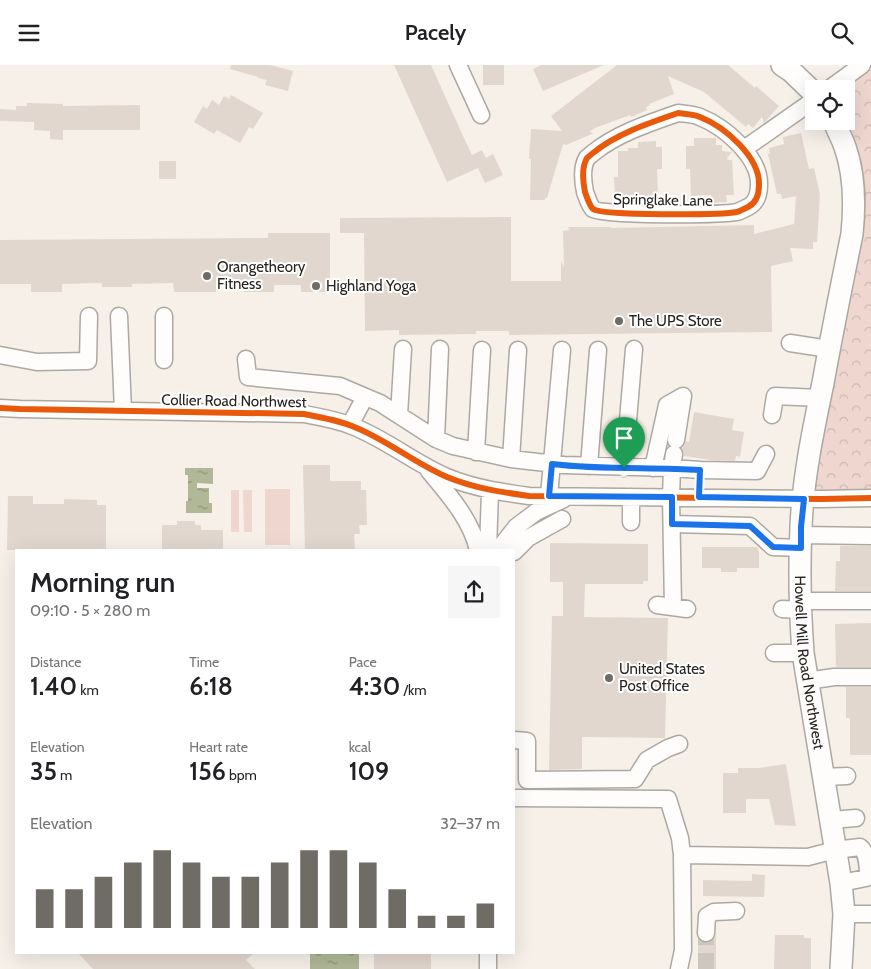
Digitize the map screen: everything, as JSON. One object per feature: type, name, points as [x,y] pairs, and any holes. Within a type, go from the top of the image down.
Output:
[{"type":"main road","points":[[782,65],[805,84]]},
{"type":"main road","name":"Howell Mill Road Northwest","points":[[838,130],[846,147],[853,176],[855,207],[852,233],[806,472],[794,607],[840,883],[844,914],[841,969]]},
{"type":"street","points":[[458,65],[481,115]]},
{"type":"street","points":[[840,80],[857,66]]},
{"type":"street","points":[[744,149],[805,106]]},
{"type":"street","name":"Springlake Lane","points":[[678,113],[700,117],[718,127],[744,149],[752,159],[759,180],[759,193],[756,200],[749,207],[738,212],[621,214],[601,212],[592,208],[587,199],[583,172],[587,158],[603,145],[651,122],[678,113]]},
{"type":"street","points":[[0,355],[37,362],[88,361],[89,316]]},
{"type":"street","points":[[119,316],[122,411]]},
{"type":"street","points":[[164,316],[164,360]]},
{"type":"street","points":[[790,343],[829,349]]},
{"type":"street","points":[[399,415],[403,349]]},
{"type":"street","points":[[436,439],[440,349]]},
{"type":"street","points":[[589,466],[598,349]]},
{"type":"street","points":[[624,468],[634,349]]},
{"type":"street","points":[[476,452],[482,350]]},
{"type":"street","points":[[511,459],[518,350]]},
{"type":"street","points":[[549,496],[562,350]]},
{"type":"street","points":[[246,359],[248,377],[340,386],[380,403],[436,439],[476,452],[552,464],[624,468],[653,468],[674,454]]},
{"type":"street","points":[[653,468],[666,405],[683,396],[674,454],[672,607]]},
{"type":"street","points":[[772,415],[775,396],[820,398]]},
{"type":"street","points":[[350,425],[365,397]]},
{"type":"street","name":"Collier Road Northwest","points":[[0,408],[304,414],[350,425],[372,435],[446,477],[490,491],[529,496],[871,498]]},
{"type":"street","points":[[674,454],[700,470],[757,471],[766,454]]},
{"type":"street","points":[[422,464],[468,523],[478,549]]},
{"type":"street","points":[[699,497],[700,470]]},
{"type":"street","points":[[490,491],[499,549]]},
{"type":"street","points":[[500,549],[516,527],[536,512],[569,497]]},
{"type":"street","points":[[631,497],[631,522]]},
{"type":"street","points":[[501,549],[528,538],[562,519]]},
{"type":"street","points":[[672,524],[750,526],[773,547],[801,542],[871,536]]},
{"type":"street","points":[[794,607],[871,601]]},
{"type":"street","points":[[774,653],[803,653]]},
{"type":"street","points":[[807,681],[834,677],[871,677]]},
{"type":"street","points":[[515,741],[527,741],[527,780],[635,779],[647,760],[668,747],[679,744]]},
{"type":"street","points":[[823,777],[846,777]]},
{"type":"street","points":[[515,798],[668,799],[680,838],[682,855],[683,950],[679,969]]},
{"type":"street","points":[[830,820],[856,817]]},
{"type":"street","points":[[682,855],[808,857],[835,850],[860,847],[864,849],[868,855],[869,877],[840,883]]},
{"type":"street","points":[[706,933],[708,916],[714,912],[736,911]]},
{"type":"street","points":[[844,914],[871,914]]},
{"type":"street","points":[[488,954],[488,969]]},
{"type":"green space","points":[[862,65],[871,65],[871,498],[804,499],[858,210],[836,130],[855,130],[855,80],[841,80]]},
{"type":"green space","points":[[265,489],[290,489],[290,545],[265,545]]},
{"type":"green space","points":[[231,490],[239,490],[239,532],[231,532]]},
{"type":"green space","points":[[243,490],[252,490],[252,532],[244,532]]},
{"type":"water","points":[[185,468],[213,468],[213,484],[197,483],[197,488],[209,488],[209,503],[212,503],[212,513],[186,513],[188,475],[185,475]]},
{"type":"water","points":[[310,954],[359,954],[359,969],[310,969]]},
{"type":"building","points":[[231,65],[270,65],[293,71],[288,91],[265,85],[267,80],[230,69]]},
{"type":"building","points":[[394,65],[431,65],[472,155],[482,150],[486,158],[493,154],[503,175],[485,183],[478,168],[447,182]]},
{"type":"building","points":[[483,65],[504,65],[504,85],[483,85]]},
{"type":"building","points":[[541,65],[604,65],[543,91],[533,69]]},
{"type":"building","points":[[617,65],[728,65],[779,106],[764,123],[762,117],[753,128],[748,124],[746,127],[704,92],[668,76],[674,94],[649,104],[646,107],[647,110],[595,128],[589,132],[594,133],[566,145],[563,144],[547,198],[545,200],[530,200],[531,159],[529,159],[531,129],[562,131],[551,116]]},
{"type":"building","points":[[231,95],[263,113],[253,129],[249,127],[240,143],[217,130],[214,134],[194,122],[203,106],[207,109],[212,100],[219,105],[224,96],[229,99]]},
{"type":"building","points":[[27,103],[63,104],[63,106],[140,105],[140,130],[63,130],[63,140],[50,139],[50,131],[34,130],[34,122],[0,121],[0,109],[16,110],[16,106],[27,106]]},
{"type":"building","points":[[801,133],[809,169],[814,168],[820,194],[817,242],[813,242],[813,249],[790,248],[793,261],[771,266],[772,332],[509,335],[509,331],[476,331],[476,334],[399,335],[399,330],[365,331],[364,233],[340,233],[340,218],[511,217],[511,281],[561,281],[561,261],[564,267],[563,231],[569,230],[568,227],[754,225],[754,234],[794,224],[796,196],[782,199],[781,194],[777,194],[768,154],[770,153],[769,148],[784,144],[783,137]]},
{"type":"building","points":[[694,138],[716,138],[716,145],[722,145],[722,151],[732,152],[727,158],[732,160],[734,195],[726,195],[727,202],[711,203],[711,195],[691,196],[690,169],[686,169],[686,146],[694,146]]},
{"type":"building","points":[[656,141],[656,147],[662,147],[662,169],[657,169],[658,197],[642,198],[642,201],[622,202],[622,196],[615,196],[614,177],[618,177],[618,151],[638,148],[638,142]]},
{"type":"building","points":[[159,161],[176,161],[176,179],[159,179]]},
{"type":"building","points":[[268,233],[330,233],[330,292],[301,292],[301,285],[274,285],[274,292],[244,292],[244,284],[216,284],[216,292],[174,292],[173,283],[132,284],[132,287],[102,287],[102,283],[62,284],[62,292],[31,292],[31,284],[0,284],[0,240],[268,238]]},
{"type":"building","points":[[694,412],[734,419],[732,430],[744,432],[740,457],[736,456],[735,461],[684,456],[682,448],[686,441],[689,442]]},
{"type":"building","points":[[303,465],[330,465],[330,481],[361,481],[361,490],[366,490],[367,525],[359,525],[360,534],[354,534],[355,549],[305,549]]},
{"type":"building","points":[[8,496],[33,496],[33,504],[64,504],[64,499],[97,500],[97,505],[106,505],[106,549],[7,550]]},
{"type":"building","points":[[177,521],[195,521],[195,525],[201,525],[201,530],[223,530],[223,549],[162,549],[162,525],[177,525]]},
{"type":"building","name":"United States Post Office","points":[[550,543],[648,544],[648,581],[643,581],[643,584],[585,584],[584,617],[668,618],[665,738],[582,737],[582,769],[549,770],[552,616],[563,616],[563,582],[550,582]]},
{"type":"building","points":[[840,546],[871,546],[871,591],[835,591],[836,561],[840,561]]},
{"type":"building","points":[[702,547],[757,547],[759,552],[759,568],[737,568],[737,572],[721,572],[721,568],[702,568]]},
{"type":"building","points":[[871,623],[871,667],[836,667],[835,624]]},
{"type":"building","points":[[846,687],[871,687],[871,755],[850,755],[850,718],[846,718]]},
{"type":"building","points":[[786,764],[796,826],[775,825],[769,799],[746,799],[746,813],[723,813],[723,773],[738,773],[738,768],[758,768]]},
{"type":"building","points":[[752,874],[765,875],[764,897],[703,896],[703,880],[752,881]]},
{"type":"building","points":[[716,934],[716,969],[698,969],[698,938],[701,942],[710,942]]},
{"type":"building","points":[[775,935],[804,935],[804,938],[811,938],[811,969],[774,969]]},
{"type":"building","points":[[79,954],[253,954],[246,960],[255,969],[93,969]]},
{"type":"building","points":[[374,954],[431,954],[431,969],[374,969]]},
{"type":"tunnel","points":[[706,933],[706,969]]},
{"type":"cycle path","points":[[678,113],[695,115],[710,122],[739,144],[754,164],[758,174],[758,195],[755,201],[737,212],[709,214],[639,214],[593,209],[587,199],[584,184],[583,171],[587,158],[602,146],[622,135],[678,113]]},
{"type":"cycle path","points":[[0,408],[304,414],[340,422],[364,431],[423,465],[457,481],[487,489],[529,496],[871,498]]},
{"type":"place","name":"Orangetheory Fitness","points":[[207,276]]},
{"type":"place","name":"Highland Yoga","points":[[316,286]]},
{"type":"place","name":"The UPS Store","points":[[619,321]]},
{"type":"place","name":"United States Post Office","points":[[609,678]]},
{"type":"route","points":[[552,464],[624,468],[700,470],[699,497],[804,499],[801,548],[773,547],[750,526],[672,524],[672,497],[549,496],[552,464]]}]
